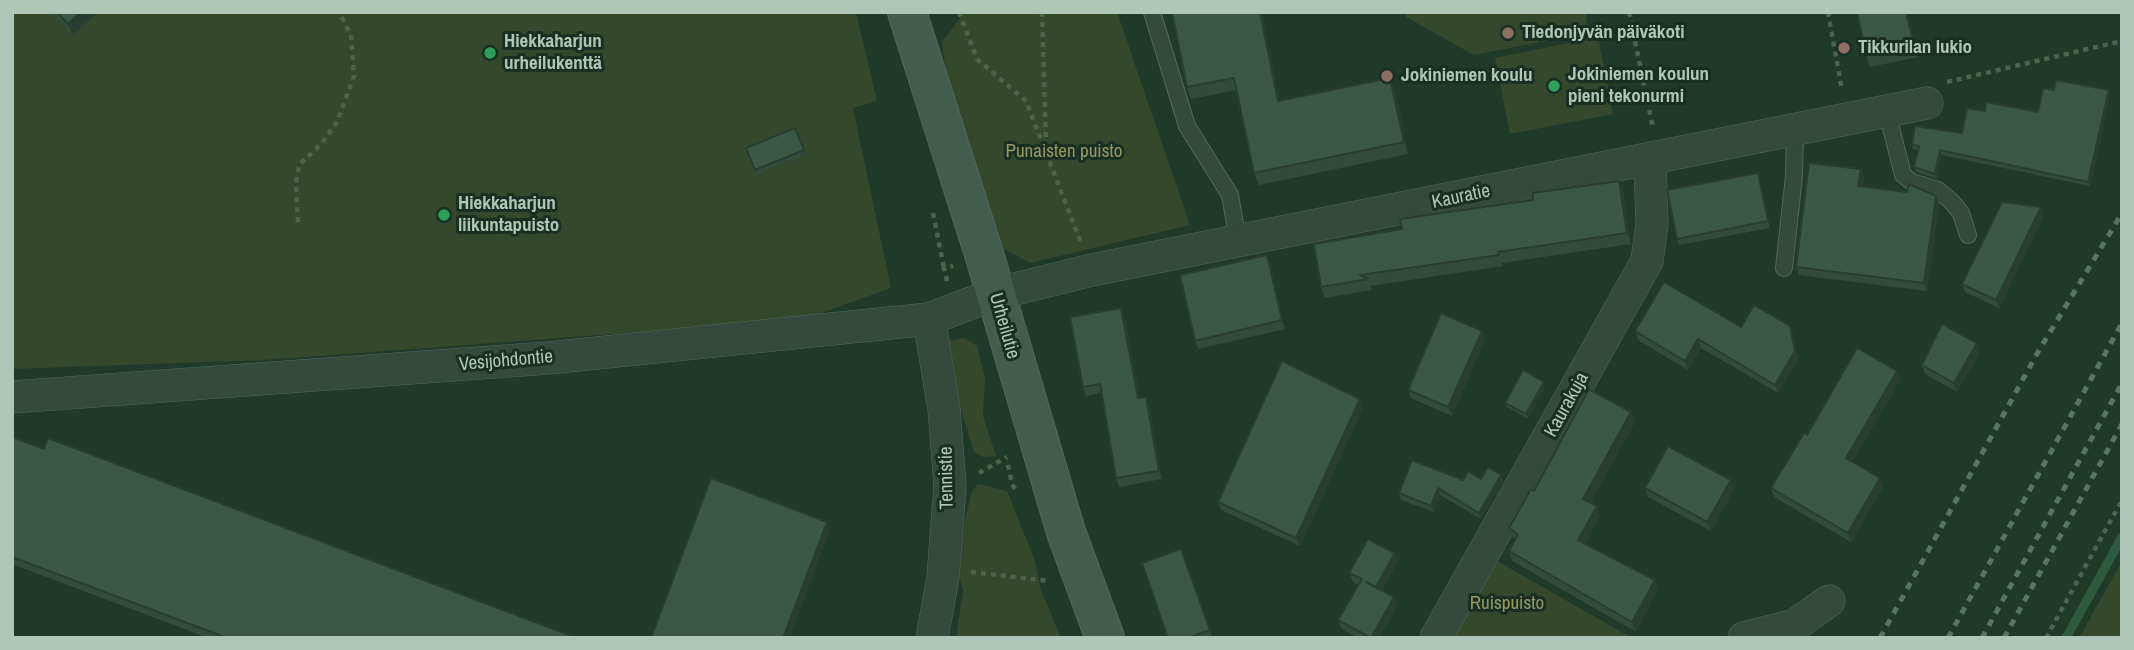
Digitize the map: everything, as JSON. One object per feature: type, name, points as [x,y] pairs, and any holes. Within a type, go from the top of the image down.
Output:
[{"type":"main road","name":"Urheilutie","points":[[907,12],[1066,532],[1105,638]]},
{"type":"street","name":"Kauratie","points":[[995,294],[1092,270],[1927,103]]},
{"type":"street","name":"Kaurakuja","points":[[1436,638],[1647,261],[1652,223],[1650,158]]},
{"type":"street","name":"Vesijohdontie","points":[[12,397],[548,358],[929,319],[995,294]]},
{"type":"street","name":"Tennistie","points":[[929,319],[944,409],[950,486],[943,577],[932,638]]},
{"type":"street","points":[[1744,638],[1795,625],[1829,601]]},
{"type":"lane","points":[[1152,12],[1187,126],[1230,195],[1238,241]]},
{"type":"lane","points":[[1887,112],[1903,175],[1912,182],[1938,190],[1951,201],[1961,213],[1968,235]]},
{"type":"lane","points":[[1784,268],[1794,176],[1795,129]]},
{"type":"path","points":[[298,222],[296,184],[299,165],[323,144],[337,122],[354,76],[351,35],[339,12]]},
{"type":"path","points":[[958,12],[978,60],[1026,101],[1092,270]]},
{"type":"path","points":[[1042,12],[1046,149]]},
{"type":"path","points":[[1629,12],[1649,100],[1654,140],[1650,158]]},
{"type":"path","points":[[1828,12],[1844,102]]},
{"type":"path","points":[[1927,103],[1934,85],[2122,41]]},
{"type":"path","points":[[2046,638],[2122,500]]},
{"type":"path","points":[[943,577],[964,572],[1059,582]]},
{"type":"green space","name":"Hiekkaharjun liikuntapuisto","points":[[12,12],[856,12],[877,101],[853,108],[891,288],[802,320],[263,360],[12,369]]},
{"type":"green space","name":"Punaisten puisto","points":[[965,12],[1117,12],[1190,225],[1030,263],[1001,247],[949,96],[942,42]]},
{"type":"green space","name":"Tiedonjyvän päiväkoti","points":[[1404,12],[1587,12],[1586,33],[1474,55],[1406,17]]},
{"type":"green space","name":"Jokiniemen koulun pieni tekonurmi","points":[[1598,37],[1613,114],[1510,134],[1495,58]]},
{"type":"green space","points":[[964,338],[977,346],[985,379],[983,416],[996,456],[983,457],[974,452],[956,394],[948,341]]},
{"type":"green space","points":[[978,484],[1007,491],[1034,558],[1041,590],[1061,638],[956,638],[963,591],[958,570],[960,541],[972,491]]},
{"type":"green space","name":"Ruispuisto","points":[[1492,558],[1632,638],[1449,638]]},
{"type":"green space","points":[[2122,561],[2122,638],[2079,638]]},
{"type":"building","points":[[57,12],[80,12],[68,24]]},
{"type":"building","points":[[1172,12],[1260,12],[1278,101],[1390,78],[1404,142],[1254,173],[1234,78],[1187,87]]},
{"type":"building","points":[[1857,12],[1906,12],[1914,45],[1866,55]]},
{"type":"building","points":[[2056,80],[2109,90],[2088,182],[1940,150],[1935,174],[1914,167],[1919,146],[1912,145],[1915,126],[1962,133],[1967,108],[1985,111],[1986,102],[2038,112],[2043,88],[2054,90]]},
{"type":"building","points":[[795,128],[804,150],[755,170],[746,148]]},
{"type":"building","points":[[1809,163],[1861,169],[1858,186],[1907,192],[1909,184],[1936,196],[1924,283],[1796,267]]},
{"type":"building","points":[[1758,173],[1768,221],[1677,239],[1667,190]]},
{"type":"building","points":[[1619,181],[1627,233],[1360,275],[1368,279],[1321,287],[1314,244],[1402,229],[1400,219],[1533,200],[1533,193]]},
{"type":"building","points":[[2002,202],[2041,207],[1996,300],[1962,284]]},
{"type":"building","points":[[1267,255],[1282,320],[1195,341],[1180,275]]},
{"type":"building","points":[[1664,282],[1741,327],[1754,305],[1790,326],[1795,351],[1775,385],[1698,339],[1685,361],[1635,331]]},
{"type":"building","points":[[1121,308],[1138,398],[1146,397],[1159,471],[1116,478],[1100,384],[1083,387],[1070,317]]},
{"type":"building","points":[[1441,313],[1482,331],[1448,407],[1408,390]]},
{"type":"building","points":[[1942,324],[1977,343],[1954,383],[1922,365]]},
{"type":"building","points":[[1857,348],[1897,371],[1846,458],[1880,478],[1848,533],[1771,488],[1804,433],[1807,435]]},
{"type":"building","points":[[1282,361],[1360,399],[1296,538],[1218,502]]},
{"type":"building","points":[[1523,370],[1544,382],[1526,414],[1505,403]]},
{"type":"building","points":[[1589,389],[1631,412],[1583,499],[1597,506],[1578,540],[1655,580],[1632,622],[1509,551],[1518,534],[1509,528],[1531,489],[1534,491]]},
{"type":"building","points":[[12,437],[44,449],[48,438],[577,638],[227,638],[12,557]]},
{"type":"building","points":[[1668,446],[1731,480],[1707,522],[1645,488]]},
{"type":"building","points":[[1412,460],[1463,480],[1468,471],[1481,479],[1488,467],[1501,475],[1479,513],[1438,488],[1431,506],[1399,493]]},
{"type":"building","points":[[711,478],[827,522],[783,638],[651,638]]},
{"type":"building","points":[[1368,539],[1395,553],[1376,587],[1366,582],[1394,597],[1371,638],[1338,620],[1362,579],[1349,573]]},
{"type":"building","points":[[1181,549],[1210,630],[1188,638],[1168,638],[1142,563]]},
{"type":"waterway","points":[[2066,638],[2122,537]]},
{"type":"railway","points":[[1880,638],[2038,352],[2122,213]]},
{"type":"railway","points":[[1948,638],[2122,323]]},
{"type":"railway","points":[[1982,638],[2122,383]]},
{"type":"railway","points":[[2004,638],[2122,424]]},
{"type":"place","name":"Tiedonjyvän päiväkoti","points":[[1508,33]]},
{"type":"place","name":"Tikkurilan lukio","points":[[1844,48]]},
{"type":"place","name":"Hiekkaharjun urheilukenttä","points":[[490,53]]},
{"type":"place","name":"Jokiniemen koulu","points":[[1387,76]]},
{"type":"place","name":"Jokiniemen koulun pieni tekonurmi","points":[[1554,86]]},
{"type":"place","name":"Hiekkaharjun liikuntapuisto","points":[[444,215]]}]
